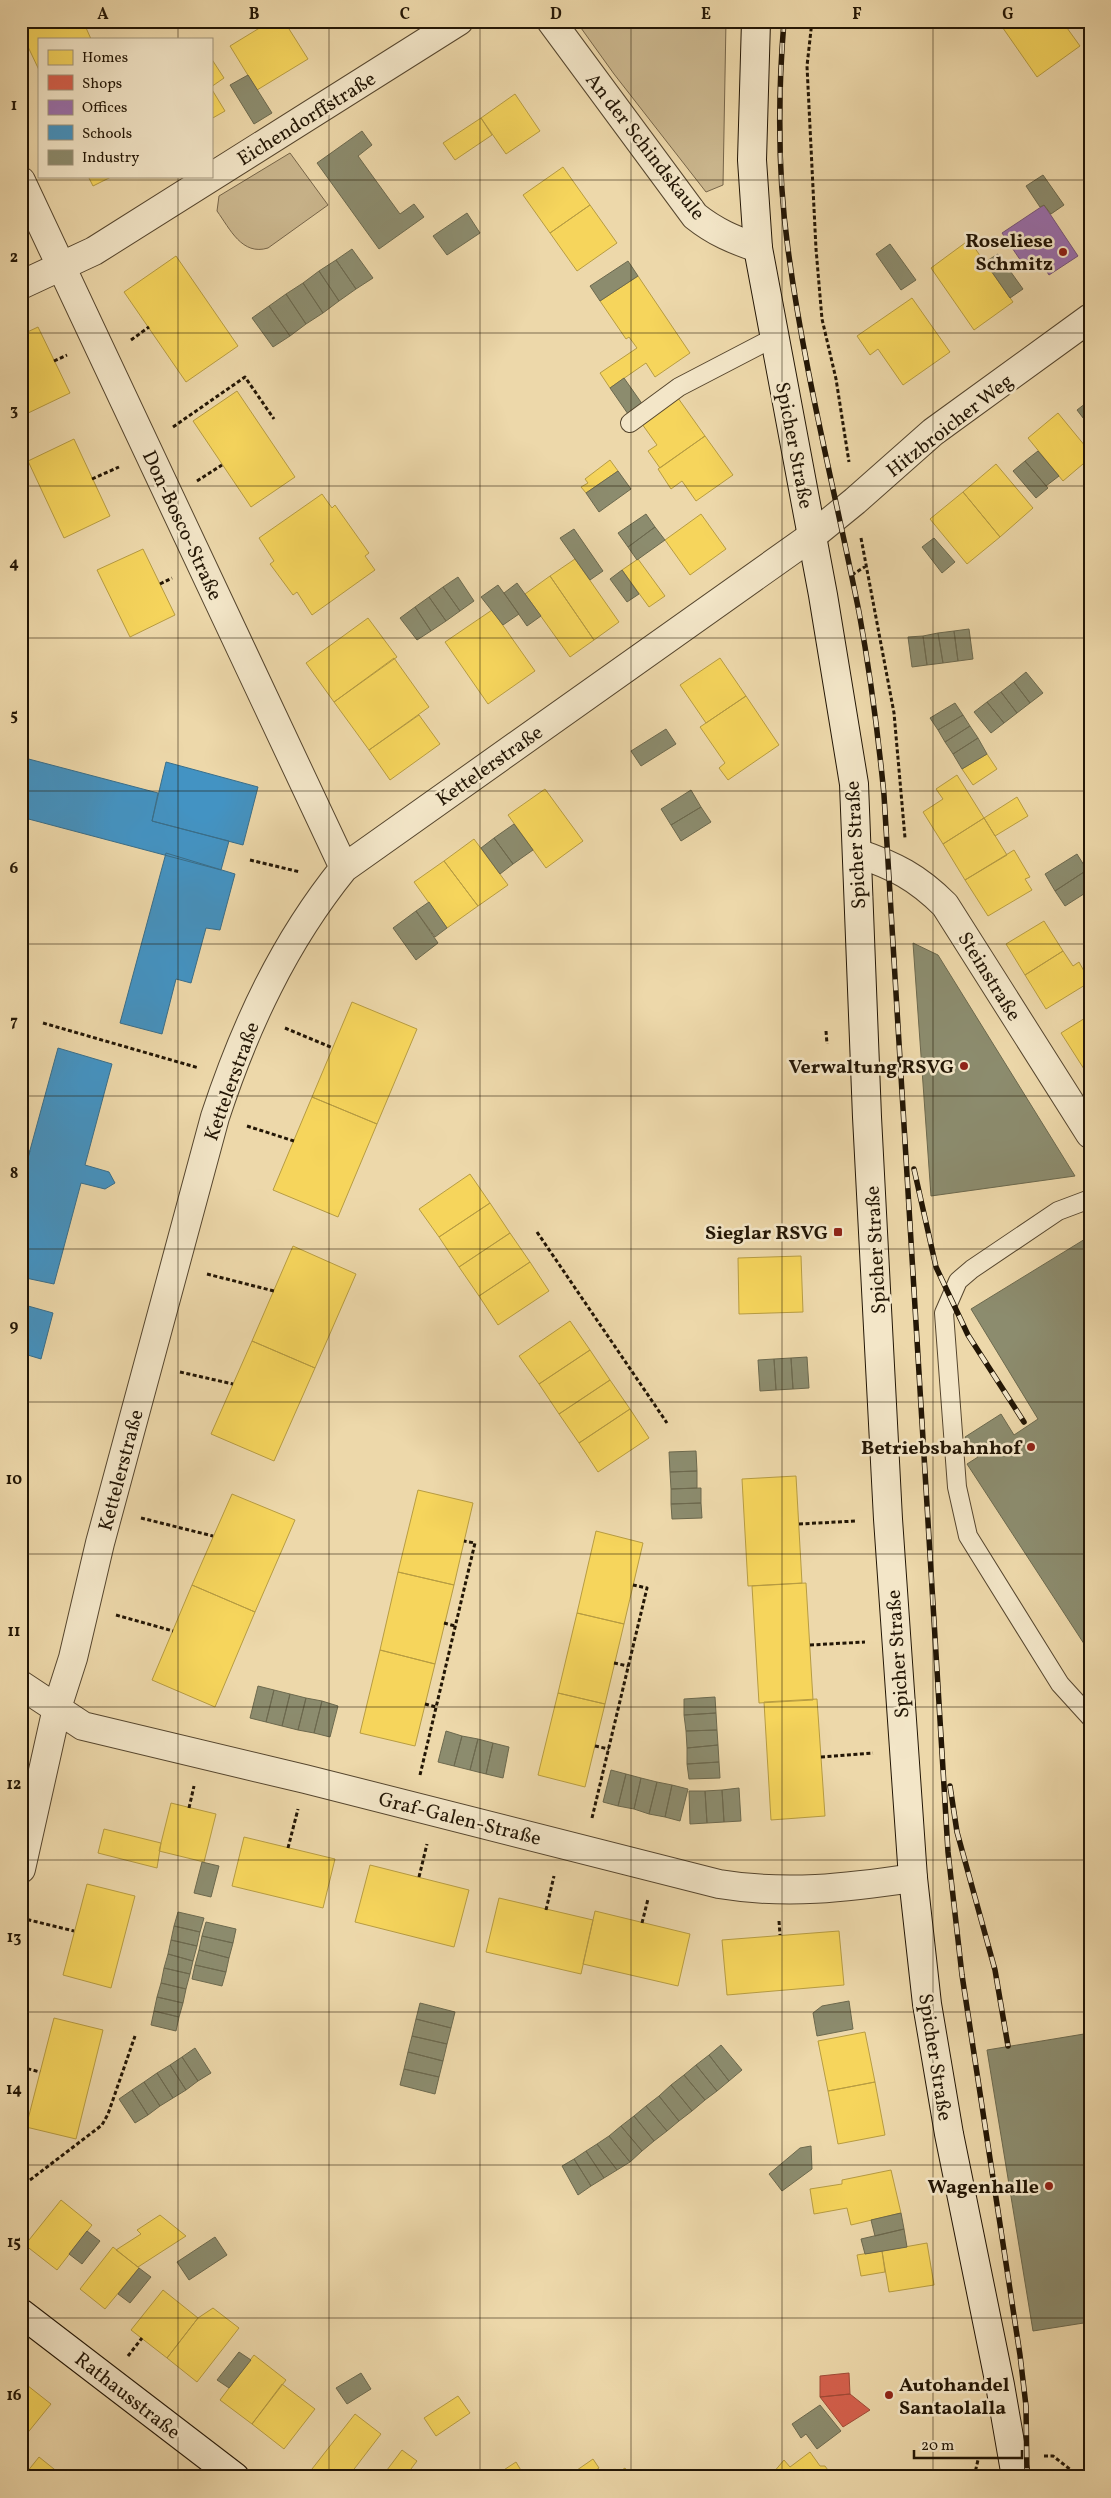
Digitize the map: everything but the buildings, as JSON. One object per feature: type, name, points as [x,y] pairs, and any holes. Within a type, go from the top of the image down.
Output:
[{"type":"street","name":"Eichendorffstraße","points":[[212,177],[459,21]]},
{"type":"street","name":"An der Schindskaule","points":[[551,21],[695,216],[711,229],[731,239],[758,248]]},
{"type":"street","name":"Spicher Straße","points":[[756,21],[752,160],[758,248],[812,536],[854,784],[867,1117],[888,1519],[913,1878],[927,2004],[949,2134],[1000,2385],[1016,2477]]},
{"type":"street","name":"Eichendorffstraße","points":[[21,285],[94,251],[211,178]]},
{"type":"street","name":"Don-Bosco-Straße","points":[[21,181],[344,868]]},
{"type":"street","name":"Hitzbroicher Weg","points":[[812,536],[856,501],[933,432],[1090,318]]},
{"type":"street","name":"Kettelerstraße","points":[[21,1869],[57,1708],[73,1658],[110,1510],[215,1117],[228,1076],[254,1016],[275,969],[300,926],[344,868],[812,536]]},
{"type":"street","name":"Steinstraße","points":[[857,854],[903,870],[925,885],[945,905],[1090,1134]]},
{"type":"street","name":"Graf-Galen-Straße","points":[[21,1685],[83,1726],[305,1779],[719,1884],[752,1890],[842,1889],[913,1878]]},
{"type":"street","name":"Rathausstraße","points":[[21,2313],[235,2477]]},
{"type":"lane","points":[[630,423],[679,387],[775,337]]},
{"type":"lane","points":[[1090,1199],[1058,1211],[972,1269],[958,1281],[944,1313],[957,1487],[968,1536],[1060,1684],[1090,1717]]},
{"type":"path","points":[[812,21],[807,66],[816,249],[822,319],[836,379],[894,713],[906,831],[903,870]]},
{"type":"path","points":[[146,446],[245,377],[274,419]]},
{"type":"path","points":[[250,860],[306,874],[325,892]]},
{"type":"path","points":[[254,1016],[333,1048]]},
{"type":"path","points":[[42,1023],[228,1076]]},
{"type":"path","points":[[826,1031],[827,1044]]},
{"type":"path","points":[[215,1117],[294,1141]]},
{"type":"path","points":[[537,1232],[667,1424]]},
{"type":"path","points":[[175,1266],[274,1292]]},
{"type":"path","points":[[149,1365],[233,1384]]},
{"type":"path","points":[[110,1510],[213,1536]]},
{"type":"path","points":[[799,1524],[888,1519]]},
{"type":"path","points":[[412,1806],[475,1544],[464,1541]]},
{"type":"path","points":[[584,1850],[648,1588],[633,1585]]},
{"type":"path","points":[[85,1607],[173,1631]]},
{"type":"path","points":[[444,1623],[456,1626]]},
{"type":"path","points":[[810,1645],[895,1640]]},
{"type":"path","points":[[614,1663],[628,1666]]},
{"type":"path","points":[[425,1704],[436,1707]]},
{"type":"path","points":[[595,1746],[609,1749]]},
{"type":"path","points":[[821,1757],[904,1751]]},
{"type":"path","points":[[288,1848],[305,1779]]},
{"type":"path","points":[[21,1918],[74,1930]]},
{"type":"path","points":[[30,2180],[102,2125],[135,2036]]},
{"type":"path","points":[[21,2067],[40,2072]]},
{"type":"path","points":[[134,2348],[142,2338]]},
{"type":"shaded area","points":[[576,21],[726,21],[723,185],[706,192],[614,74]]},
{"type":"shaded area","points":[[290,153],[328,205],[268,248],[251,248],[244,245],[232,233],[217,211],[219,196]]},
{"type":"railway","points":[[784,21],[780,135],[782,193],[788,249],[802,340],[859,612],[873,703],[884,795],[948,1852],[962,1975],[1020,2355],[1026,2406],[1027,2477]]},
{"type":"railway","points":[[914,1169],[936,1267],[968,1335],[1024,1422]]},
{"type":"railway","points":[[950,1786],[957,1832],[995,1970],[1008,2046]]},
{"type":"place","name":"Roseliese Schmitz","points":[[1063,252]]},
{"type":"place","name":"Verwaltung RSVG","points":[[964,1066]]},
{"type":"place","name":"Sieglar RSVG","points":[[838,1232]]},
{"type":"place","name":"Betriebsbahnhof","points":[[1031,1447]]},
{"type":"place","name":"Wagenhalle","points":[[1049,2186]]},
{"type":"place","name":"Autohandel Santaolalla","points":[[889,2395]]}]
